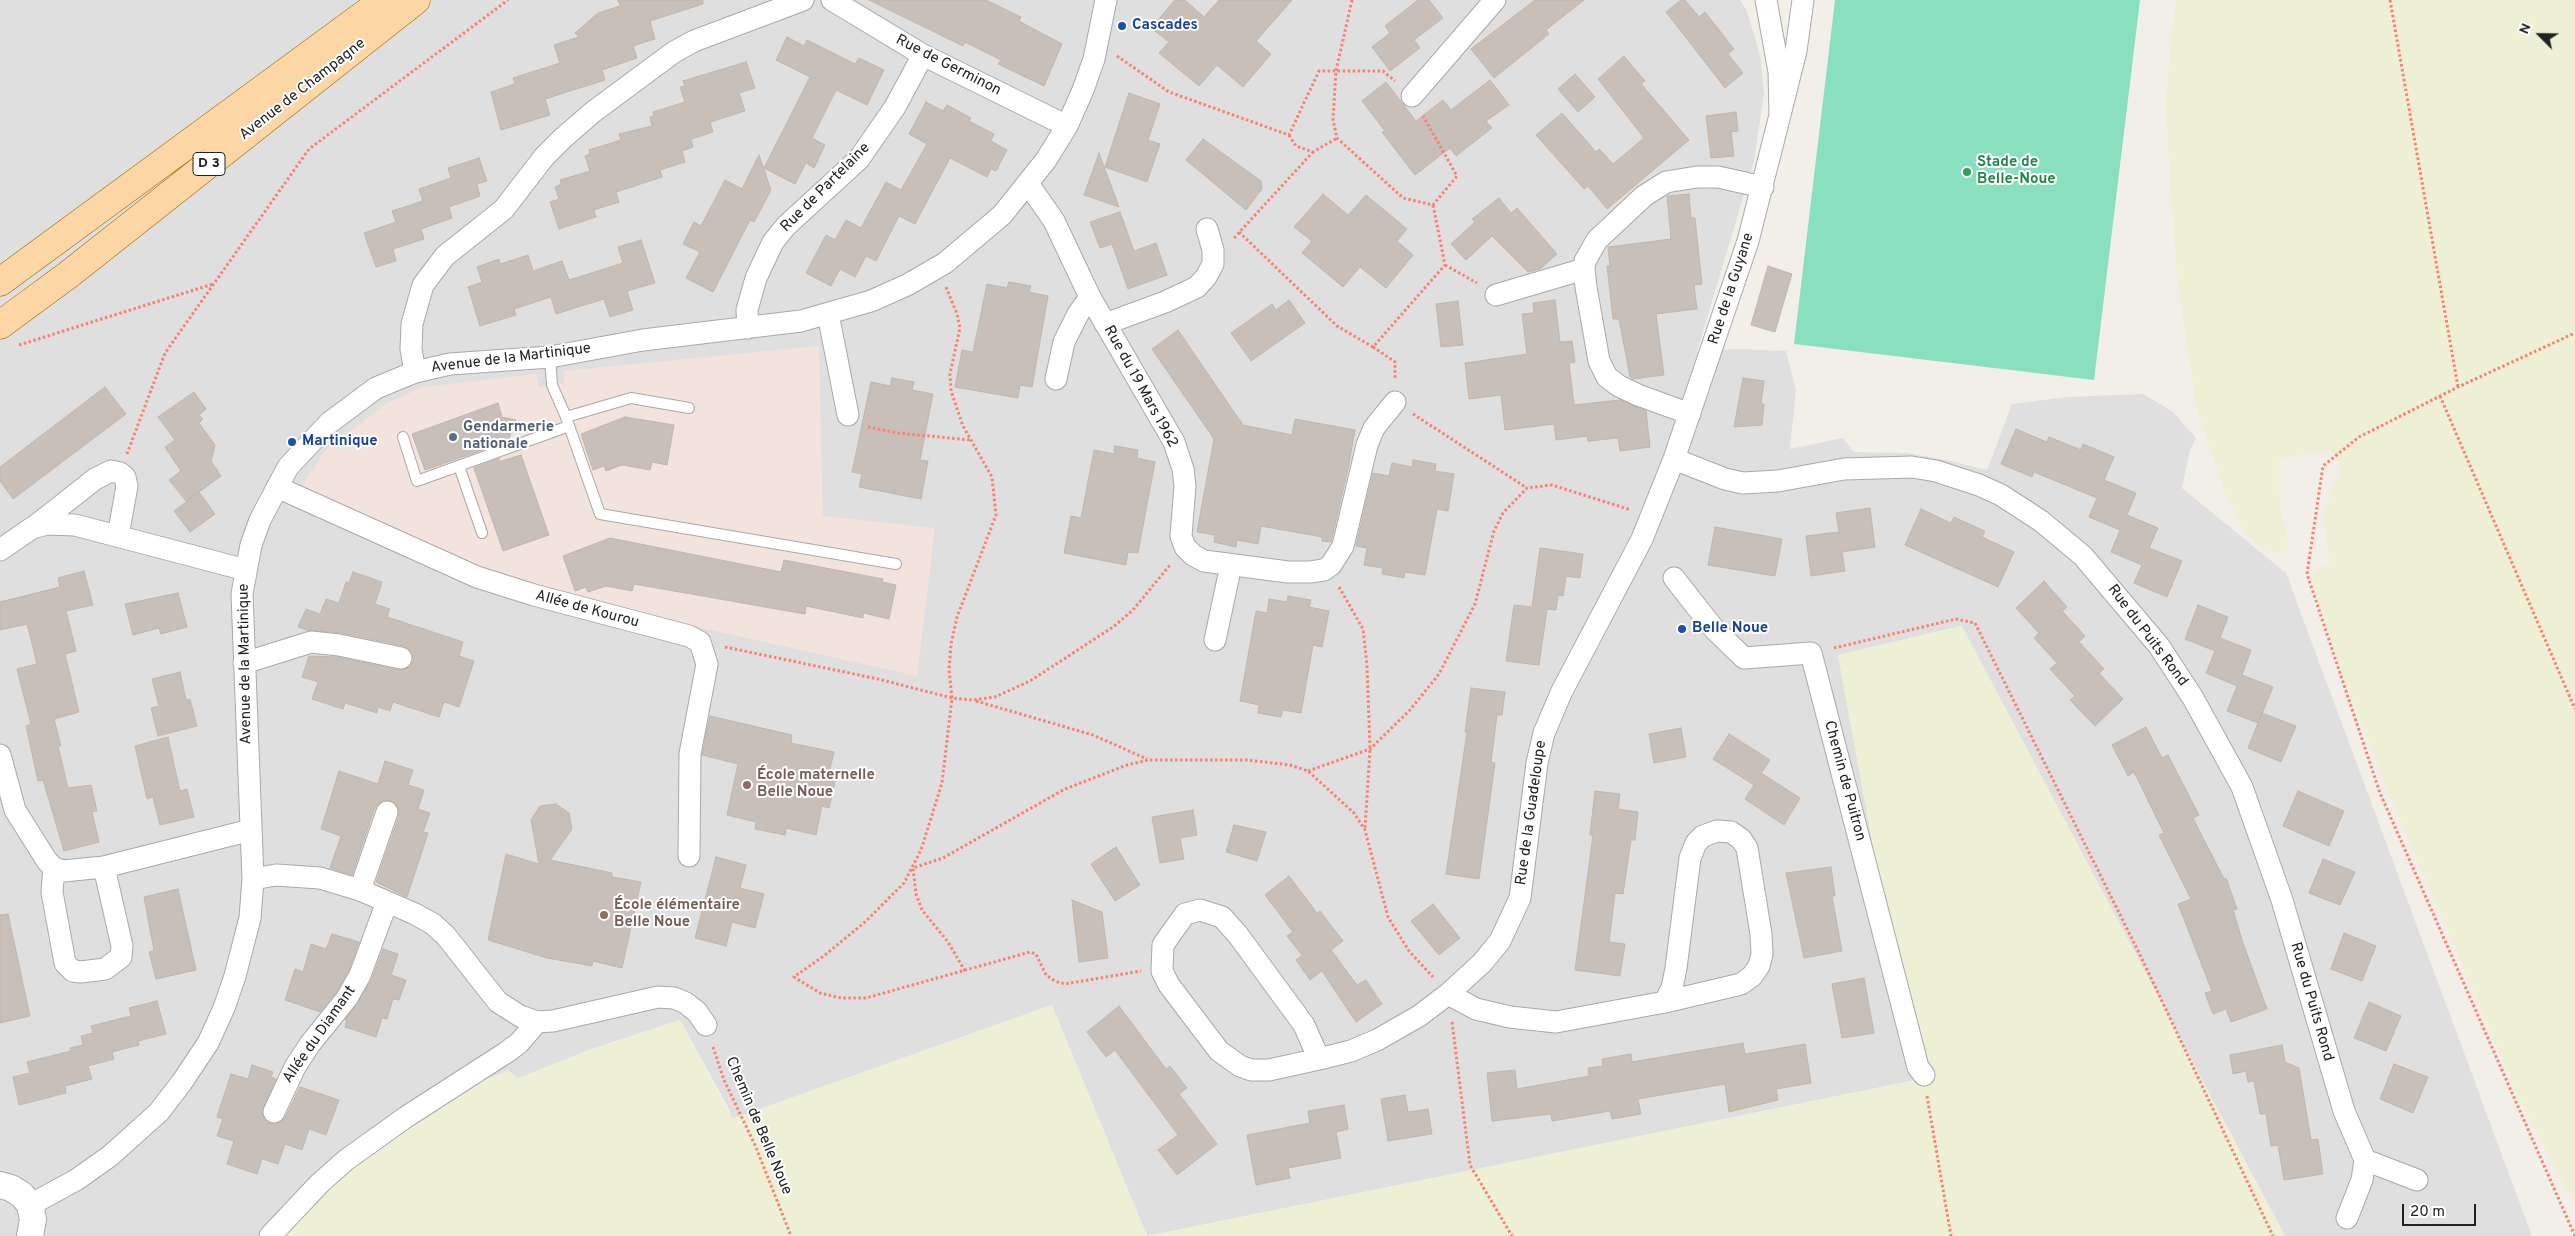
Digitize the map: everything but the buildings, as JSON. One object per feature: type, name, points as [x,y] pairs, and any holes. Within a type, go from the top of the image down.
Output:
[{"type":"main road","name":"D 3","points":[[0,282],[384,0]]},
{"type":"main road","name":"Avenue de Champagne","points":[[5,337],[68,275],[416,0]]},
{"type":"street","points":[[415,372],[411,348],[412,324],[423,285],[445,256],[504,209],[544,157],[563,138],[608,101],[674,52],[694,41],[803,0]]},
{"type":"street","name":"Rue de Germinon","points":[[832,0],[923,55],[1067,126]]},
{"type":"street","name":"Avenue de la Martinique","points":[[30,1205],[76,1180],[110,1156],[159,1112],[208,1043],[224,1008],[235,976],[250,918],[253,879],[242,594],[246,570],[260,520],[288,467],[329,423],[376,388],[415,372],[450,364],[550,357],[643,340],[801,321],[871,301],[907,285],[936,268],[1002,216],[1028,185],[1067,126],[1083,90],[1098,43],[1106,0]]},
{"type":"street","points":[[1412,96],[1495,0]]},
{"type":"street","name":"Rue de la Guyane","points":[[1766,0],[1779,72],[1780,115]]},
{"type":"street","name":"Rue de la Guyane","points":[[1674,460],[1739,270],[1763,187],[1796,51],[1803,0]]},
{"type":"street","name":"Rue de Partelaine","points":[[748,328],[747,310],[756,278],[773,242],[786,226],[859,160],[895,107],[923,55]]},
{"type":"street","points":[[1690,414],[1638,395],[1619,386],[1607,377],[1599,361],[1584,269],[1597,240],[1644,196],[1666,182],[1688,178],[1718,178],[1763,187]]},
{"type":"street","name":"Rue du 19 Mars 1962","points":[[1028,185],[1054,222],[1090,297],[1174,442],[1184,478],[1181,536],[1185,547]]},
{"type":"street","points":[[1105,324],[1165,302],[1197,287],[1206,278],[1213,260],[1213,250],[1206,228]]},
{"type":"street","points":[[1496,295],[1584,269]]},
{"type":"street","points":[[1056,379],[1064,342],[1078,314],[1090,297]]},
{"type":"street","points":[[828,314],[848,415]]},
{"type":"street","points":[[1185,547],[1192,556],[1231,565],[1310,572],[1324,570],[1338,558],[1343,546],[1374,428],[1395,402]]},
{"type":"street","name":"Rue de la Guadeloupe","points":[[1162,971],[1169,985],[1219,1051],[1231,1061],[1251,1070],[1269,1070],[1351,1052],[1377,1040],[1419,1016],[1448,994],[1482,963],[1500,941],[1520,898],[1537,763],[1544,734],[1562,691],[1642,539],[1674,460]]},
{"type":"street","name":"Rue du Puits Rond","points":[[1674,460],[1725,479],[1743,483],[1778,481],[1844,469],[1912,467],[1936,470],[2001,495],[2041,521],[2083,556],[2159,646],[2193,698],[2242,787],[2282,900],[2344,1111],[2365,1160]]},
{"type":"street","points":[[0,550],[32,528],[95,479],[111,471],[120,473],[125,477],[127,486],[118,536]]},
{"type":"street","name":"Allée de Kourou","points":[[277,487],[477,578],[689,636],[700,642]]},
{"type":"street","points":[[32,528],[47,524],[76,524],[246,570]]},
{"type":"street","points":[[1215,640],[1231,565]]},
{"type":"street","points":[[1674,578],[1714,629],[1744,658],[1810,653]]},
{"type":"street","points":[[244,664],[312,642],[339,644],[401,658]]},
{"type":"street","points":[[689,856],[690,754],[707,664],[705,651],[700,642]]},
{"type":"street","name":"Chemin de Puitron","points":[[1810,653],[1918,1067],[1924,1075]]},
{"type":"street","points":[[0,755],[15,810],[54,868],[52,892],[65,963],[73,971],[81,972],[104,969],[121,957],[122,946],[104,867]]},
{"type":"street","points":[[360,890],[387,812]]},
{"type":"street","points":[[54,868],[74,871],[104,867],[251,830]]},
{"type":"street","points":[[1448,994],[1476,1009],[1510,1017],[1556,1022],[1665,1002],[1741,984],[1752,976],[1759,966],[1762,954],[1746,848],[1741,839],[1731,832],[1716,831],[1703,836],[1696,843],[1690,858],[1676,968],[1672,988],[1665,1002]]},
{"type":"street","points":[[253,879],[276,875],[301,875],[320,878],[360,890],[433,924],[446,936],[498,1002],[520,1016],[536,1022],[553,1021],[658,997],[674,998],[686,1003],[697,1012],[706,1025]]},
{"type":"street","name":"Allée du Diamant","points":[[274,1112],[295,1067],[310,1044],[347,998],[360,975],[387,902]]},
{"type":"street","points":[[1162,971],[1163,945],[1186,914],[1200,910],[1222,917],[1238,935],[1304,1025],[1319,1059]]},
{"type":"street","points":[[270,1236],[320,1183],[346,1160],[406,1117],[507,1052],[519,1043],[536,1022]]},
{"type":"street","points":[[2347,1218],[2362,1180],[2365,1160],[2417,1180]]},
{"type":"street","points":[[0,1185],[11,1188],[22,1195],[30,1205],[33,1219],[30,1236]]},
{"type":"lane","points":[[550,357],[552,385],[600,514],[896,564]]},
{"type":"lane","points":[[403,437],[417,481],[630,398],[689,408]]},
{"type":"lane","points":[[459,466],[482,533]]},
{"type":"path","points":[[120,473],[165,353],[309,149],[508,0]]},
{"type":"path","points":[[1352,0],[1336,71],[1334,120],[1337,138],[1403,198],[1433,204]]},
{"type":"path","points":[[2390,0],[2458,387]]},
{"type":"path","points":[[1098,43],[1169,92],[1289,135],[1296,146],[1313,152]]},
{"type":"path","points":[[1289,135],[1319,71],[1383,71],[1412,96],[1457,176],[1433,204]]},
{"type":"path","points":[[1213,260],[1313,152],[1337,138]]},
{"type":"path","points":[[1433,204],[1445,265],[1496,295]]},
{"type":"path","points":[[1239,232],[1337,326],[1396,362],[1395,402],[1526,488],[1552,485],[1651,516]]},
{"type":"path","points":[[1373,347],[1445,265]]},
{"type":"path","points":[[936,268],[957,314],[960,328],[950,374],[951,390],[963,426],[992,477],[996,515],[963,602],[951,644],[949,670],[952,698],[942,783],[913,868],[904,883],[865,922],[825,956],[794,977],[820,993],[841,998],[866,998],[1030,952],[1036,954],[1046,974],[1055,981],[1065,984],[1142,970],[1162,971]]},
{"type":"path","points":[[5,337],[214,284]]},
{"type":"path","points":[[2575,333],[2458,387],[2359,437],[2323,466],[2306,574],[2380,793],[2575,1236]]},
{"type":"path","points":[[2440,396],[2575,709]]},
{"type":"path","points":[[848,415],[859,424],[898,434],[971,440]]},
{"type":"path","points":[[1308,771],[1370,749],[1410,710],[1439,674],[1474,604],[1494,531],[1503,513],[1526,488]]},
{"type":"path","points":[[973,700],[995,697],[1030,681],[1113,627],[1133,610],[1185,547]]},
{"type":"path","points":[[1331,565],[1343,595],[1363,629],[1367,665],[1370,749],[1365,830]]},
{"type":"path","points":[[1810,653],[1956,619],[1974,622],[2138,952],[2273,1236]]},
{"type":"path","points":[[700,642],[878,679],[952,698],[973,700],[1093,735],[1148,760]]},
{"type":"path","points":[[913,868],[925,866],[944,858],[1065,789],[1094,776],[1148,760],[1247,760],[1290,765],[1308,771],[1354,813],[1365,830],[1388,917],[1409,951],[1448,994],[1470,1164],[1512,1236]]},
{"type":"path","points":[[913,868],[916,894],[922,910],[948,942],[965,971]]},
{"type":"path","name":"Chemin de Belle Noue","points":[[706,1025],[724,1080],[755,1145],[792,1236]]},
{"type":"path","points":[[1924,1075],[1951,1236]]},
{"type":"shaded area","points":[[0,0],[1740,0],[1747,11],[1760,55],[1764,93],[1754,161],[1697,352],[1736,349],[1786,351],[1796,390],[1790,449],[1843,438],[1854,452],[1907,453],[1987,470],[2012,404],[2066,397],[2143,394],[2172,411],[2196,438],[2190,450],[2182,488],[2286,573],[2532,1236],[2285,1236],[1961,626],[1838,655],[1916,1080],[1147,1236],[1052,1005],[732,1119],[728,1107],[680,1020],[589,1050],[518,1079],[283,1236],[0,1236]]},
{"type":"shaded area","points":[[819,346],[823,516],[935,528],[917,676],[576,600],[466,565],[300,488],[325,451],[387,403],[423,387],[536,374],[539,387],[564,383],[564,371]]},
{"type":"green space","name":"Stade de Belle-Noue","points":[[1835,0],[2140,0],[2094,380],[1794,344]]},
{"type":"green space","points":[[2176,0],[2575,0],[2575,1204],[2518,1097],[2390,797],[2344,679],[2313,588],[2313,572],[2329,562],[2323,512],[2334,483],[2342,470],[2330,451],[2279,459],[2280,504],[2289,546],[2284,552],[2270,552],[2254,543],[2244,530],[2225,493],[2197,411],[2177,278],[2165,104]]},
{"type":"green space","points":[[1962,626],[2285,1236],[1147,1236],[1916,1080],[1838,655]]},
{"type":"green space","points":[[1052,1005],[1147,1236],[283,1236],[332,1182],[397,1132],[468,1087],[508,1070],[518,1078],[589,1050],[680,1020],[732,1119]]},
{"type":"place","name":"Cascades","points":[[1122,26]]},
{"type":"place","name":"Stade de Belle-Noue","points":[[1967,172]]},
{"type":"place","name":"Gendarmerie nationale","points":[[453,437]]},
{"type":"place","name":"Martinique","points":[[292,442]]},
{"type":"place","name":"Belle Noue","points":[[1682,629]]},
{"type":"place","name":"École maternelle Belle Noue","points":[[747,785]]},
{"type":"place","name":"École élémentaire Belle Noue","points":[[604,915]]}]
